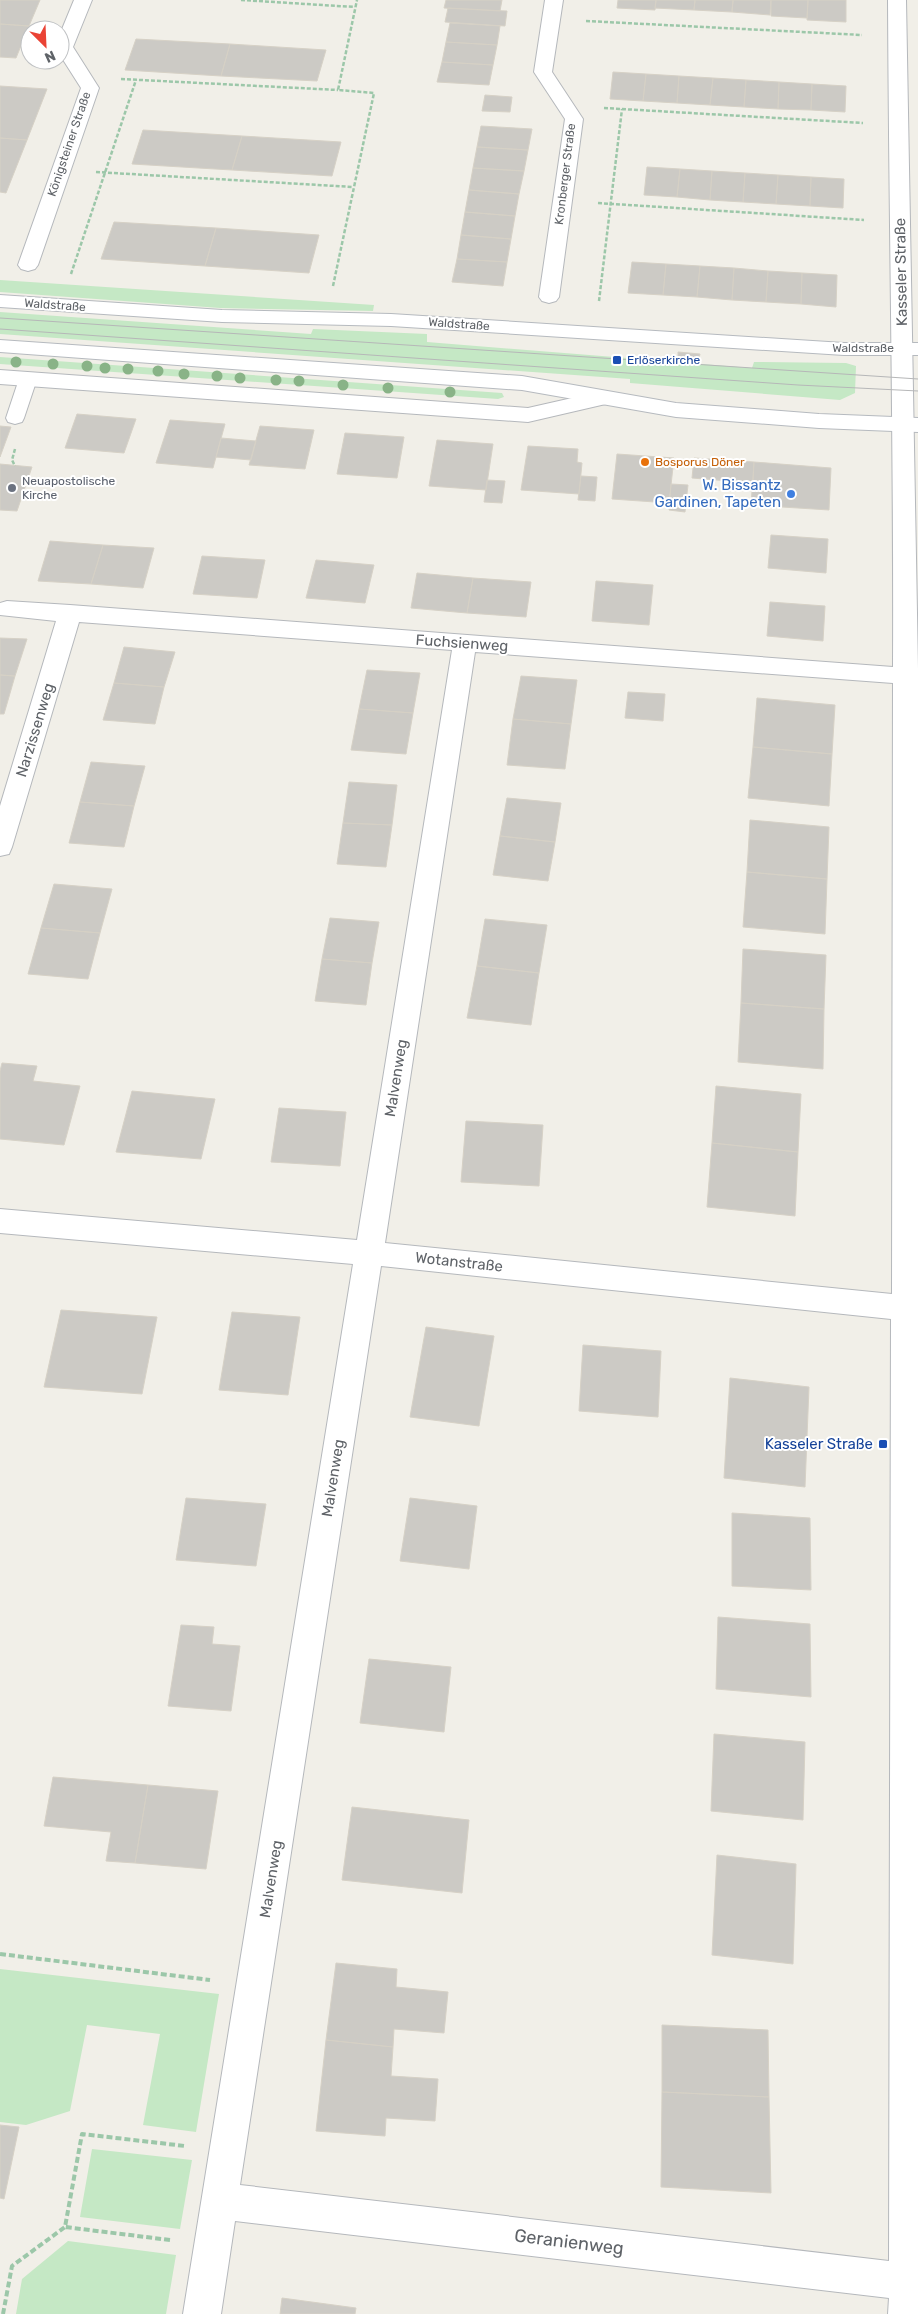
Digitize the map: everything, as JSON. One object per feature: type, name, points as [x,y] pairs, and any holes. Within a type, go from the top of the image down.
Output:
[{"type":"street","name":"Königsteiner Straße","points":[[28,265],[90,88],[64,47],[83,0]]},
{"type":"street","name":"Kronberger Straße","points":[[549,297],[574,119],[543,72],[554,0]]},
{"type":"street","name":"Kasseler Straße","points":[[897,0],[899,222],[910,349],[911,425],[910,2293]]},
{"type":"street","points":[[898,118],[918,113]]},
{"type":"street","name":"Waldstraße","points":[[0,301],[222,316],[391,320],[844,349],[910,349]]},
{"type":"street","points":[[0,346],[522,383],[676,410],[819,421],[911,425]]},
{"type":"street","points":[[0,377],[528,414],[604,398]]},
{"type":"street","name":"Fuchsienweg","points":[[6,609],[912,676]]},
{"type":"street","name":"Narzissenweg","points":[[0,847],[70,613]]},
{"type":"street","name":"Malvenweg","points":[[202,2314],[465,643]]},
{"type":"street","name":"Wotanstraße","points":[[0,1222],[368,1253],[912,1308]]},
{"type":"street","name":"Geranienweg","points":[[220,2201],[910,2293]]},
{"type":"lane","points":[[16,418],[28,379]]},
{"type":"path","points":[[241,0],[355,7]]},
{"type":"path","points":[[338,90],[357,0]]},
{"type":"path","points":[[551,19],[897,37]]},
{"type":"path","points":[[83,77],[374,93],[332,287]]},
{"type":"path","points":[[69,279],[136,80]]},
{"type":"path","points":[[566,106],[898,118]]},
{"type":"path","points":[[599,304],[622,109]]},
{"type":"path","points":[[60,170],[353,187]]},
{"type":"path","points":[[562,201],[899,222]]},
{"type":"path","points":[[0,1954],[254,1986]]},
{"type":"path","points":[[3,2314],[12,2266],[65,2227],[82,2134],[228,2151]]},
{"type":"path","points":[[65,2227],[212,2245]]},
{"type":"green space","points":[[0,280],[374,305],[373,311],[220,308],[0,292]]},
{"type":"green space","points":[[0,312],[311,334],[313,329],[427,334],[427,342],[752,368],[754,362],[846,363],[856,366],[855,393],[840,400],[630,383],[630,379],[0,334]]},
{"type":"green space","points":[[0,357],[502,393],[504,397],[498,399],[0,364]]},
{"type":"green space","points":[[0,1969],[219,1994],[196,2132],[143,2125],[160,2034],[87,2025],[70,2111],[26,2125],[0,2122]]},
{"type":"green space","points":[[92,2149],[192,2160],[180,2229],[80,2217]]},
{"type":"green space","points":[[68,2241],[176,2255],[166,2314],[16,2314],[22,2279]]},
{"type":"building","points":[[0,0],[40,0],[32,20],[20,20],[20,25],[0,24]]},
{"type":"building","points":[[446,0],[502,0],[500,11],[444,8]]},
{"type":"building","points":[[618,0],[656,0],[655,10],[617,8]]},
{"type":"building","points":[[656,0],[695,0],[694,10],[655,8]]},
{"type":"building","points":[[695,0],[733,0],[732,12],[694,10]]},
{"type":"building","points":[[733,0],[771,0],[770,15],[732,12]]},
{"type":"building","points":[[771,0],[808,0],[807,18],[771,16]]},
{"type":"building","points":[[808,0],[846,0],[846,22],[807,20]]},
{"type":"building","points":[[448,8],[507,11],[505,26],[445,22]]},
{"type":"building","points":[[450,23],[500,26],[497,45],[446,42]]},
{"type":"building","points":[[0,24],[20,25],[20,48],[16,58],[0,57]]},
{"type":"building","points":[[136,39],[230,44],[221,76],[125,70]]},
{"type":"building","points":[[446,42],[497,45],[493,65],[442,62]]},
{"type":"building","points":[[230,44],[326,50],[317,81],[221,76]]},
{"type":"building","points":[[442,62],[493,65],[489,85],[437,82]]},
{"type":"building","points":[[613,72],[646,74],[643,101],[610,99]]},
{"type":"building","points":[[646,74],[679,76],[677,103],[643,101]]},
{"type":"building","points":[[679,76],[713,78],[710,105],[677,103]]},
{"type":"building","points":[[713,78],[746,80],[744,107],[710,105]]},
{"type":"building","points":[[746,80],[779,82],[778,109],[744,107]]},
{"type":"building","points":[[779,82],[812,84],[811,110],[778,109]]},
{"type":"building","points":[[812,84],[846,86],[845,112],[811,110]]},
{"type":"building","points":[[0,86],[47,89],[27,140],[0,138]]},
{"type":"building","points":[[485,95],[512,97],[510,112],[482,111]]},
{"type":"building","points":[[481,126],[532,129],[528,150],[477,147]]},
{"type":"building","points":[[143,130],[242,136],[232,170],[132,164]]},
{"type":"building","points":[[242,136],[341,142],[332,176],[232,170]]},
{"type":"building","points":[[0,138],[27,140],[6,193],[0,192]]},
{"type":"building","points":[[477,147],[528,150],[524,171],[473,168]]},
{"type":"building","points":[[647,167],[680,169],[677,197],[644,195]]},
{"type":"building","points":[[473,168],[524,171],[519,194],[469,190]]},
{"type":"building","points":[[680,169],[712,171],[710,200],[677,197]]},
{"type":"building","points":[[712,171],[745,173],[743,202],[710,200]]},
{"type":"building","points":[[745,173],[778,175],[776,204],[743,202]]},
{"type":"building","points":[[778,175],[811,177],[810,206],[776,204]]},
{"type":"building","points":[[811,177],[844,179],[843,208],[810,206]]},
{"type":"building","points":[[469,190],[519,194],[515,216],[465,212]]},
{"type":"building","points":[[465,212],[515,216],[511,239],[461,235]]},
{"type":"building","points":[[114,222],[216,228],[205,266],[101,259]]},
{"type":"building","points":[[216,228],[319,235],[309,273],[205,266]]},
{"type":"building","points":[[461,235],[511,239],[507,262],[457,259]]},
{"type":"building","points":[[457,259],[507,262],[503,286],[452,282]]},
{"type":"building","points":[[632,262],[666,264],[663,295],[628,293]]},
{"type":"building","points":[[666,264],[700,266],[697,297],[663,295]]},
{"type":"building","points":[[700,266],[734,268],[732,300],[697,297]]},
{"type":"building","points":[[734,268],[768,271],[766,302],[732,300]]},
{"type":"building","points":[[768,271],[802,273],[801,304],[766,302]]},
{"type":"building","points":[[802,273],[837,275],[836,307],[801,304]]},
{"type":"building","points":[[678,352],[700,354],[699,358],[678,357]]},
{"type":"building","points":[[77,414],[136,419],[124,453],[65,448]]},
{"type":"building","points":[[170,420],[225,424],[213,468],[156,463]]},
{"type":"building","name":"Neuapostolische Kirche","points":[[0,426],[11,427],[0,457]]},
{"type":"building","points":[[260,426],[314,430],[305,469],[249,465]]},
{"type":"building","points":[[345,433],[404,437],[397,478],[337,474]]},
{"type":"building","points":[[221,438],[256,441],[251,460],[216,457]]},
{"type":"building","points":[[437,440],[493,444],[486,490],[429,486]]},
{"type":"building","points":[[528,446],[578,449],[577,462],[582,463],[579,494],[521,490]]},
{"type":"building","points":[[617,454],[674,458],[669,503],[612,499]]},
{"type":"building","points":[[694,458],[754,462],[753,483],[692,478]]},
{"type":"building","name":"W. Bissantz Gardinen, Tapeten","points":[[754,462],[831,468],[829,510],[751,505]]},
{"type":"building","name":"Neuapostolische Kirche","points":[[0,464],[32,467],[17,511],[0,510]]},
{"type":"building","points":[[581,476],[597,477],[595,501],[578,500]]},
{"type":"building","points":[[487,480],[505,481],[502,503],[484,502]]},
{"type":"building","points":[[671,484],[688,485],[685,512],[669,510]]},
{"type":"building","points":[[771,535],[828,539],[826,573],[768,568]]},
{"type":"building","points":[[50,541],[103,545],[91,584],[38,581]]},
{"type":"building","points":[[103,545],[154,548],[143,588],[91,584]]},
{"type":"building","points":[[202,556],[265,560],[257,598],[193,594]]},
{"type":"building","points":[[316,560],[374,565],[365,603],[306,598]]},
{"type":"building","points":[[417,573],[473,578],[467,613],[411,608]]},
{"type":"building","points":[[473,578],[531,582],[526,617],[467,613]]},
{"type":"building","points":[[596,581],[653,585],[649,625],[592,621]]},
{"type":"building","points":[[770,602],[825,606],[823,641],[767,636]]},
{"type":"building","points":[[0,638],[27,639],[15,676],[0,675]]},
{"type":"building","points":[[124,647],[175,652],[164,687],[114,683]]},
{"type":"building","points":[[367,670],[420,673],[413,713],[359,709]]},
{"type":"building","points":[[0,675],[15,676],[4,714],[0,714]]},
{"type":"building","points":[[521,676],[577,680],[571,724],[513,719]]},
{"type":"building","points":[[114,683],[164,687],[155,724],[103,720]]},
{"type":"building","points":[[628,692],[665,694],[663,721],[625,718]]},
{"type":"building","points":[[757,698],[835,705],[832,754],[753,747]]},
{"type":"building","points":[[359,709],[413,713],[406,754],[351,750]]},
{"type":"building","points":[[513,719],[571,724],[565,769],[507,765]]},
{"type":"building","points":[[753,747],[832,754],[829,806],[748,798]]},
{"type":"building","points":[[91,762],[145,766],[134,806],[80,802]]},
{"type":"building","points":[[349,782],[397,785],[392,825],[343,823]]},
{"type":"building","points":[[507,798],[561,803],[555,842],[500,836]]},
{"type":"building","points":[[80,802],[134,806],[124,847],[69,843]]},
{"type":"building","points":[[750,820],[829,827],[827,879],[747,872]]},
{"type":"building","points":[[343,823],[392,825],[386,867],[337,864]]},
{"type":"building","points":[[500,836],[555,842],[548,881],[493,875]]},
{"type":"building","points":[[747,872],[827,879],[825,934],[743,927]]},
{"type":"building","points":[[54,884],[112,889],[100,933],[41,928]]},
{"type":"building","points":[[330,918],[379,922],[372,963],[322,959]]},
{"type":"building","points":[[485,919],[547,925],[539,973],[477,966]]},
{"type":"building","points":[[41,928],[100,933],[88,979],[28,974]]},
{"type":"building","points":[[743,949],[826,955],[824,1009],[741,1003]]},
{"type":"building","points":[[322,959],[372,963],[366,1005],[315,1001]]},
{"type":"building","points":[[477,966],[539,973],[531,1025],[467,1018]]},
{"type":"building","points":[[741,1003],[824,1009],[823,1069],[738,1062]]},
{"type":"building","points":[[2,1063],[37,1066],[33,1081],[80,1086],[64,1145],[0,1139],[0,1071]]},
{"type":"building","points":[[716,1086],[801,1094],[798,1152],[712,1143]]},
{"type":"building","points":[[132,1091],[215,1099],[201,1159],[116,1152]]},
{"type":"building","points":[[279,1108],[346,1112],[340,1166],[271,1162]]},
{"type":"building","points":[[466,1121],[543,1125],[539,1186],[461,1182]]},
{"type":"building","points":[[712,1143],[798,1152],[795,1216],[707,1207]]},
{"type":"building","points":[[61,1310],[157,1317],[142,1394],[44,1387]]},
{"type":"building","points":[[232,1312],[300,1317],[288,1395],[219,1390]]},
{"type":"building","points":[[426,1327],[494,1336],[479,1426],[410,1417]]},
{"type":"building","points":[[583,1345],[661,1351],[658,1417],[579,1411]]},
{"type":"building","points":[[730,1378],[809,1387],[805,1487],[724,1478]]},
{"type":"building","points":[[186,1498],[266,1504],[256,1566],[176,1560]]},
{"type":"building","points":[[410,1498],[477,1506],[469,1569],[400,1561]]},
{"type":"building","points":[[732,1513],[810,1518],[811,1590],[732,1586]]},
{"type":"building","points":[[718,1617],[810,1624],[811,1697],[716,1689]]},
{"type":"building","points":[[181,1625],[214,1627],[212,1644],[240,1646],[231,1711],[168,1706]]},
{"type":"building","points":[[369,1659],[451,1667],[444,1732],[360,1723]]},
{"type":"building","points":[[714,1734],[805,1742],[803,1820],[711,1811]]},
{"type":"building","points":[[53,1777],[148,1785],[135,1863],[106,1861],[111,1832],[44,1826]]},
{"type":"building","points":[[148,1785],[218,1791],[206,1869],[135,1863]]},
{"type":"building","points":[[352,1807],[469,1820],[462,1893],[342,1880]]},
{"type":"building","points":[[717,1855],[796,1864],[793,1964],[712,1955]]},
{"type":"building","points":[[336,1963],[397,1969],[396,1987],[448,1992],[444,2033],[394,2029],[393,2047],[326,2040]]},
{"type":"building","points":[[662,2025],[768,2030],[769,2097],[662,2092]]},
{"type":"building","points":[[326,2040],[393,2047],[391,2076],[438,2079],[435,2121],[386,2118],[385,2136],[316,2131]]},
{"type":"building","points":[[662,2092],[769,2097],[771,2193],[661,2187]]},
{"type":"building","points":[[0,2125],[19,2127],[4,2199],[0,2198]]},
{"type":"building","points":[[282,2298],[356,2308],[355,2314],[280,2314]]},
{"type":"tram line","points":[[0,318],[918,379]]},
{"type":"tram line","points":[[0,329],[798,385],[918,391]]},
{"type":"place","name":"Erlöserkirche","points":[[617,360]]},
{"type":"place","name":"Bosporus Döner","points":[[645,462]]},
{"type":"place","name":"Neuapostolische Kirche","points":[[12,488]]},
{"type":"place","name":"W. Bissantz Gardinen, Tapeten","points":[[791,494]]},
{"type":"place","name":"Kasseler Straße","points":[[883,1444]]}]
